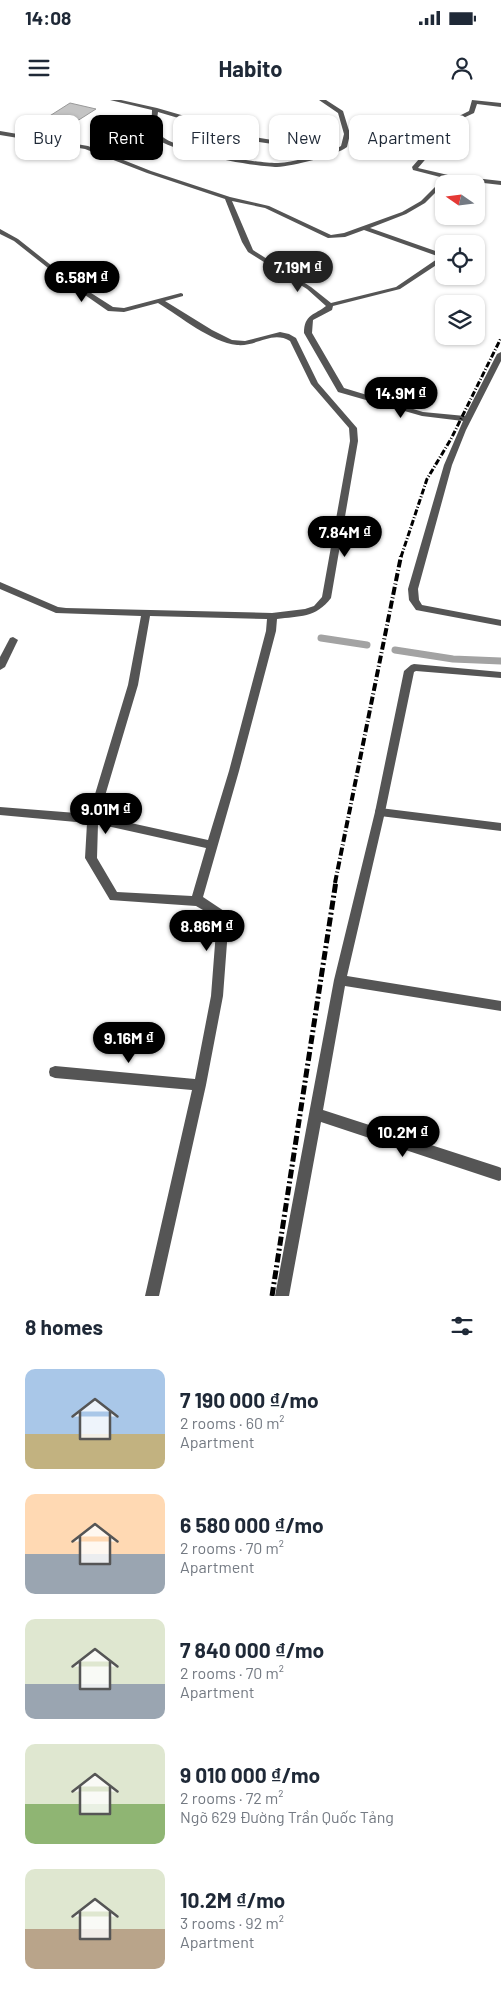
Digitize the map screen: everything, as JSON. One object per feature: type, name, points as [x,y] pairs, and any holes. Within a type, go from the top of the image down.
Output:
[{"type":"street","points":[[114,100],[155,109],[269,142]]},
{"type":"street","points":[[322,100],[341,112],[347,134],[344,147],[339,150]]},
{"type":"street","points":[[438,175],[419,171],[414,167],[458,119],[472,112],[475,101],[501,106]]},
{"type":"street","points":[[155,109],[154,131],[161,140],[183,148],[252,164],[278,166],[302,160]]},
{"type":"street","points":[[0,133],[86,148],[149,172],[228,198],[282,213],[330,237],[364,228],[410,210],[423,202],[435,190]]},
{"type":"street","points":[[485,181],[501,183]]},
{"type":"street","points":[[228,198],[250,251],[309,288],[330,305]]},
{"type":"street","points":[[364,228],[435,254]]},
{"type":"street","points":[[0,230],[16,240],[64,278],[111,309],[124,310],[181,296]]},
{"type":"street","points":[[435,263],[398,288],[330,305],[329,308],[310,319],[307,324],[308,333],[341,390],[422,414],[468,419]]},
{"type":"street","points":[[0,585],[56,610],[146,613],[271,622],[317,608],[326,598],[354,441],[353,428],[315,384],[292,340],[287,335],[275,334],[248,343],[227,341],[160,301]]},
{"type":"street","points":[[501,354],[462,430],[448,465],[413,590],[414,600],[419,608],[501,623]]},
{"type":"street","points":[[146,613],[133,685],[93,819],[91,858],[114,897],[198,901],[223,916],[217,996],[200,1085],[152,1296]]},
{"type":"street","points":[[198,901],[197,897],[234,771],[271,622]]},
{"type":"street","points":[[0,667],[13,640]]},
{"type":"street","points":[[282,1296],[340,980],[380,812],[410,668],[501,675]]},
{"type":"street","points":[[0,811],[93,819],[212,845]]},
{"type":"street","points":[[380,812],[501,827]]},
{"type":"street","points":[[340,980],[501,1006]]},
{"type":"street","points":[[55,1072],[200,1085]]},
{"type":"street","points":[[315,1114],[499,1174]]},
{"type":"building","points":[[70,103],[96,109],[80,119],[80,115],[51,115]]},
{"type":"waterway","points":[[321,638],[367,645]]},
{"type":"waterway","points":[[395,650],[453,659],[501,661]]},
{"type":"railway","points":[[401,557],[427,479],[451,439],[501,338]]},
{"type":"railway","points":[[335,883],[401,556]]},
{"type":"railway","points":[[272,1296],[336,881]]}]
